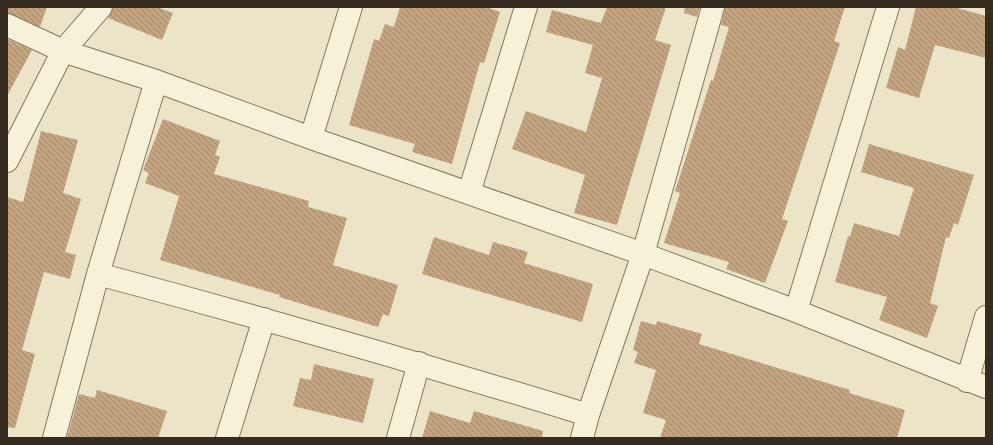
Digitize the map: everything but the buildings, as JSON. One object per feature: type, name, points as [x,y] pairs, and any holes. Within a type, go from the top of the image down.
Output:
[{"type":"street","points":[[7,161],[63,51],[101,7]]},
{"type":"street","points":[[311,138],[351,7]]},
{"type":"street","points":[[469,193],[526,7]]},
{"type":"street","points":[[582,438],[588,415],[643,254],[713,7]]},
{"type":"street","points":[[796,310],[888,7]]},
{"type":"street","points":[[7,25],[63,51],[156,81],[311,138],[643,254],[796,310],[976,384],[986,317]]},
{"type":"street","points":[[54,438],[98,274],[156,81]]},
{"type":"street","points":[[98,274],[419,363],[588,415]]},
{"type":"street","points":[[226,438],[264,319]]},
{"type":"street","points":[[398,438],[419,363]]}]
